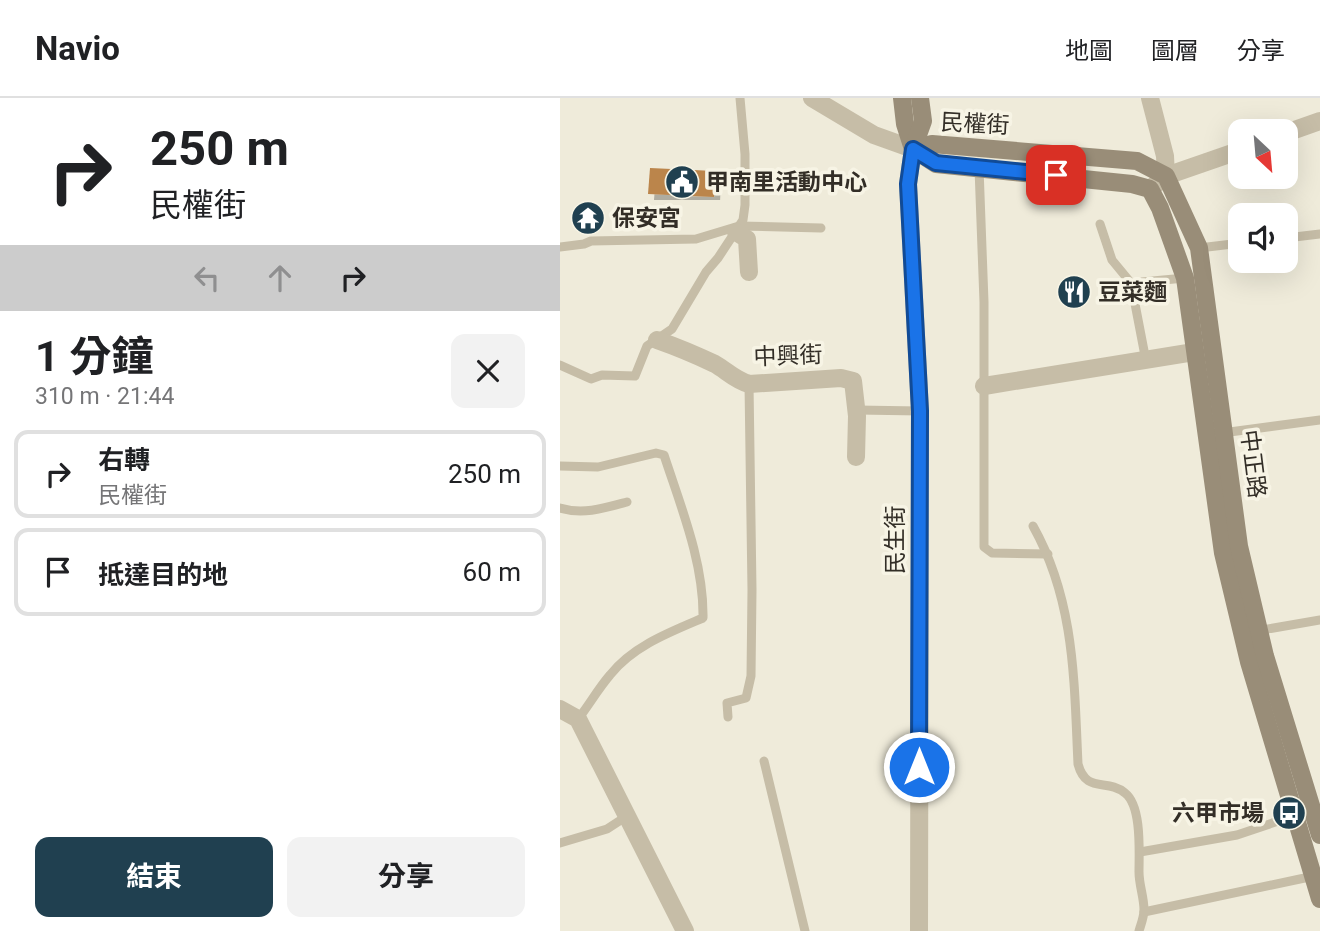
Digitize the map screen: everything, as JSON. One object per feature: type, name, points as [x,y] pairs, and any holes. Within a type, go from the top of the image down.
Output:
[{"type":"main road","points":[[902,98],[905,124],[913,149]]},
{"type":"main road","points":[[913,149],[923,121],[920,98]]},
{"type":"main road","name":"民權街","points":[[913,149],[932,145],[1137,160],[1166,176]]},
{"type":"main road","name":"民權街","points":[[913,149],[936,163],[1150,188]]},
{"type":"main road","name":"中正路","points":[[1166,176],[1199,248],[1250,632]]},
{"type":"main road","name":"中正路","points":[[1150,188],[1185,278],[1223,552],[1320,835]]},
{"type":"main road","name":"中正路","points":[[1309,809],[1314,876],[1320,899]]},
{"type":"street","points":[[812,98],[874,135],[913,149]]},
{"type":"street","name":"中正路","points":[[1150,98],[1165,156],[1166,176]]},
{"type":"street","points":[[1298,129],[1320,121]]},
{"type":"street","name":"民生街","points":[[913,149],[908,184],[920,411],[919,931]]},
{"type":"street","points":[[1150,188],[1166,176],[1228,155]]},
{"type":"street","points":[[738,229],[747,239],[749,272]]},
{"type":"street","name":"中興街","points":[[657,340],[681,348],[717,366],[738,381],[749,384],[841,378],[853,381],[857,410],[856,457]]},
{"type":"street","points":[[984,386],[1194,352]]},
{"type":"street","points":[[560,709],[578,719],[685,931]]},
{"type":"lane","points":[[560,365],[591,379],[602,375],[635,376],[647,346],[672,329],[706,272],[738,229],[745,214],[745,154],[740,98]]},
{"type":"lane","points":[[979,166],[984,302],[984,547],[992,553],[1048,554]]},
{"type":"lane","points":[[1100,225],[1112,260],[1131,284],[1146,361]]},
{"type":"lane","points":[[560,247],[591,241],[696,239],[738,229],[821,228]]},
{"type":"lane","points":[[1298,237],[1320,234]]},
{"type":"lane","points":[[1199,248],[1228,245]]},
{"type":"lane","points":[[1131,284],[1185,278]]},
{"type":"lane","points":[[728,717],[727,703],[746,698],[751,676],[749,384]]},
{"type":"lane","points":[[857,410],[920,411]]},
{"type":"lane","points":[[1206,435],[1320,420]]},
{"type":"lane","points":[[560,466],[598,467],[656,453],[664,455],[692,541],[703,605],[703,618],[628,656],[610,674],[578,719]]},
{"type":"lane","points":[[560,508],[572,512],[599,510],[627,502]]},
{"type":"lane","points":[[1033,526],[1048,554],[1065,608],[1072,653],[1078,764],[1081,776],[1087,781],[1118,789],[1128,795],[1136,820],[1144,912],[1139,931]]},
{"type":"lane","points":[[1250,632],[1320,620]]},
{"type":"lane","points":[[764,761],[805,931]]},
{"type":"lane","points":[[1140,852],[1182,847],[1237,835],[1309,809]]},
{"type":"lane","points":[[560,843],[607,829],[627,816]]},
{"type":"lane","points":[[1144,912],[1314,876]]},
{"type":"building","name":"甲南里活動中心","points":[[650,168],[715,171],[714,197],[648,194]]},
{"type":"place","name":"甲南里活動中心","points":[[682,182]]},
{"type":"place","name":"保安宮","points":[[588,218]]},
{"type":"place","name":"豆菜麵","points":[[1074,292]]},
{"type":"place","name":"六甲市場","points":[[1289,813]]},
{"type":"route","points":[[919,767],[920,411],[908,184],[913,149],[936,163],[1056,175]]}]
